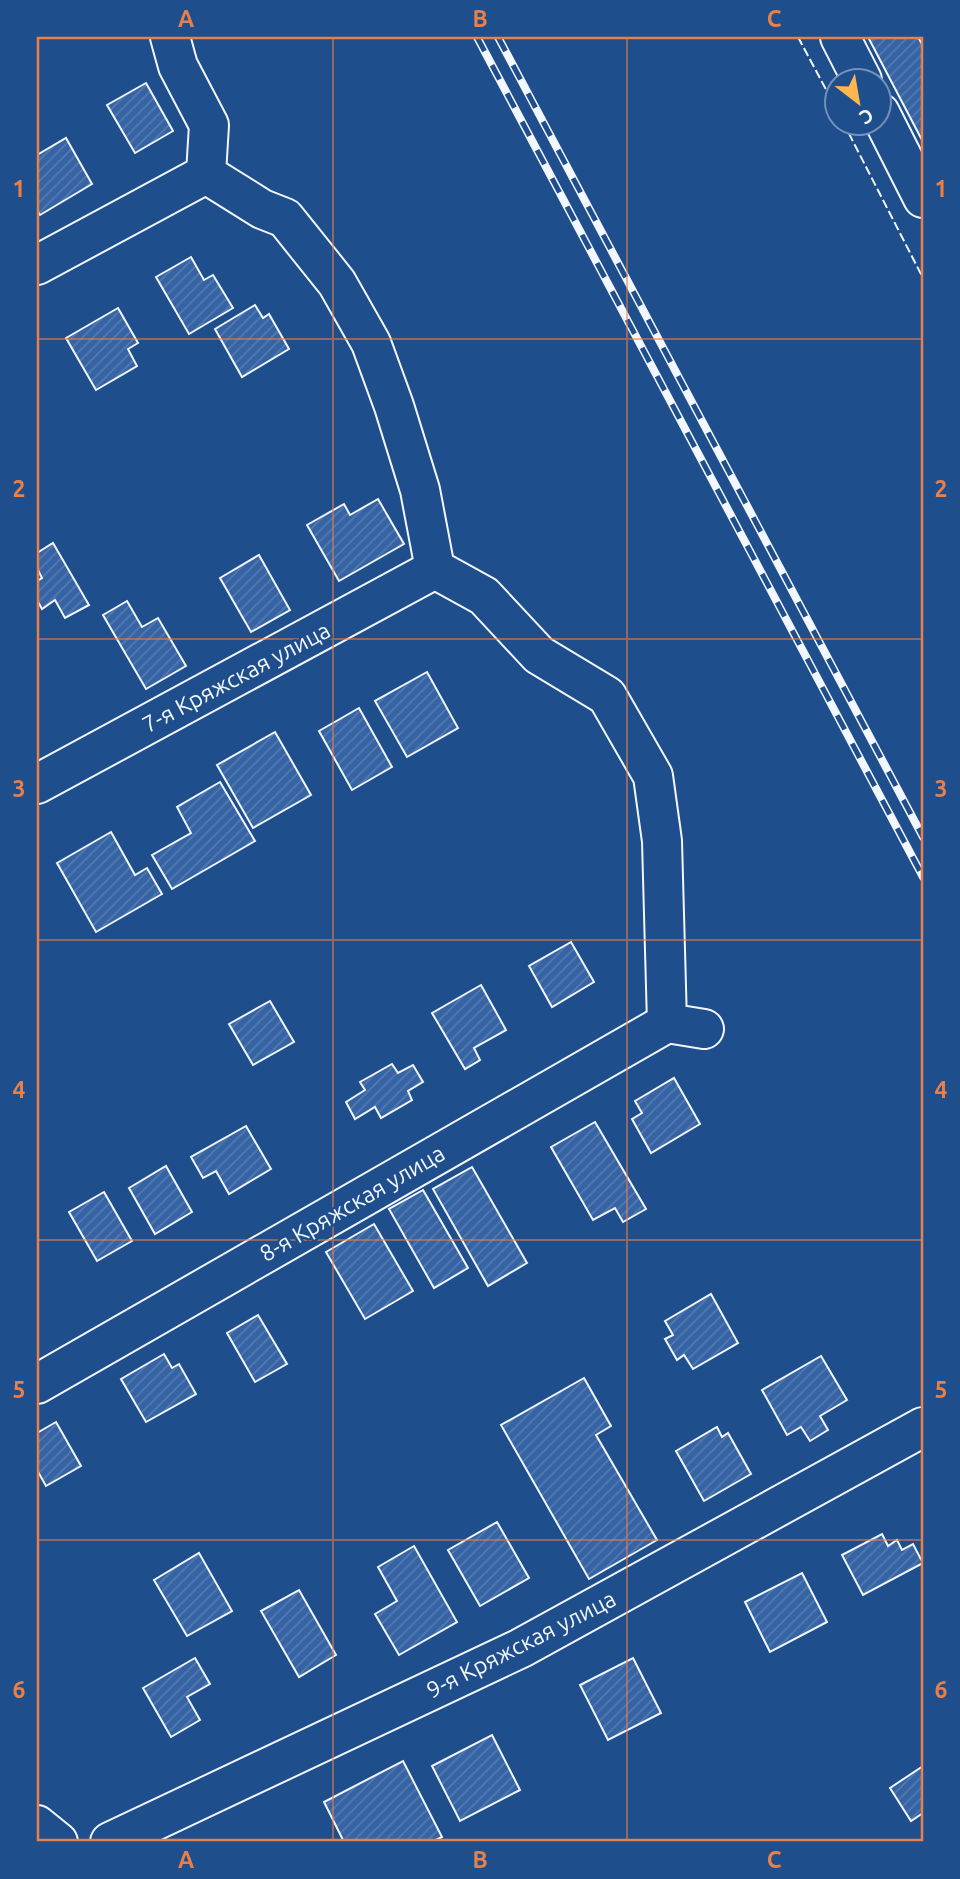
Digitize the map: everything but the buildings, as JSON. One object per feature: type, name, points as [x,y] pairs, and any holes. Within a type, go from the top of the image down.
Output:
[{"type":"street","points":[[170,37],[178,66],[209,125],[206,174]]},
{"type":"street","points":[[840,37],[856,66]]},
{"type":"street","points":[[892,136],[923,198]]},
{"type":"street","points":[[37,265],[206,174]]},
{"type":"street","points":[[206,174],[262,209],[285,218],[337,283],[371,343],[394,407],[420,490],[435,569]]},
{"type":"street","name":"7-я Кряжская улица","points":[[37,784],[435,569]]},
{"type":"street","name":"8-я Кряжская улица","points":[[37,1384],[685,1026],[653,776],[607,696],[539,655],[484,596],[435,569]]},
{"type":"street","name":"9-я Кряжская улица","points":[[110,1842],[521,1648],[923,1427]]},
{"type":"street","points":[[37,1825],[58,1842]]},
{"type":"railway","points":[[477,37],[923,877]]},
{"type":"railway","points":[[498,37],[923,837]]},
{"type":"fence","points":[[798,37],[824,86]]},
{"type":"fence","points":[[850,136],[923,278]]}]
